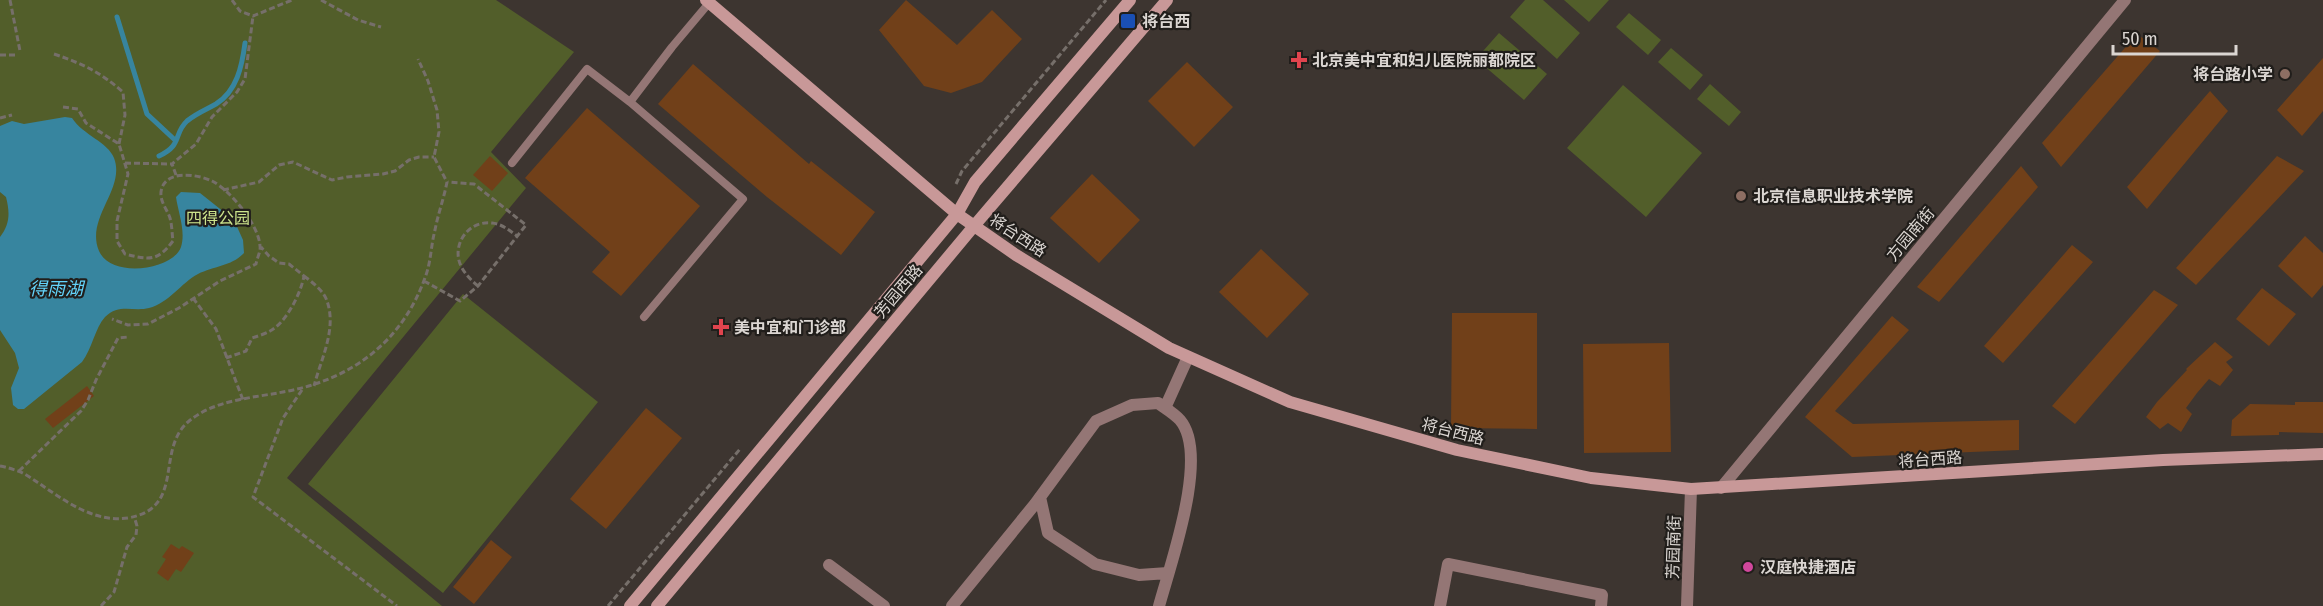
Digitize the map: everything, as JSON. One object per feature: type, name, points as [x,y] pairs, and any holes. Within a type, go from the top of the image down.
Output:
[{"type":"street","name":"芳园西路","points":[[630,606],[957,214],[975,182],[1130,0]]},
{"type":"street","name":"芳园西路","points":[[657,606],[974,226],[1167,0]]},
{"type":"street","name":"方园南街","points":[[1720,488],[2125,0]]},
{"type":"street","name":"将台西路","points":[[707,2],[957,214],[1016,255],[1169,348],[1290,402],[1457,450],[1591,478],[1691,489],[2163,460],[2323,454]]},
{"type":"street","points":[[1165,408],[1188,357]]},
{"type":"street","points":[[952,606],[1040,497],[1096,421],[1132,405],[1158,403],[1181,421],[1191,447],[1192,479],[1159,606]]},
{"type":"street","name":"芳园南街","points":[[1688,606],[1691,489]]},
{"type":"street","points":[[1040,497],[1048,533],[1095,564],[1139,575],[1168,573]]},
{"type":"street","points":[[1440,606],[1448,564],[1602,595],[1601,606]]},
{"type":"street","points":[[829,565],[884,606]]},
{"type":"lane","points":[[630,102],[707,2]]},
{"type":"lane","points":[[512,163],[587,69],[630,102],[742,199],[644,317]]},
{"type":"path","points":[[0,55],[19,53],[10,0]]},
{"type":"path","points":[[232,0],[240,10],[253,16],[292,0]]},
{"type":"path","points":[[321,0],[358,20],[381,27]]},
{"type":"path","points":[[946,205],[962,171],[1106,0]]},
{"type":"path","points":[[125,163],[172,165],[196,144],[212,117],[237,92],[245,79],[253,16]]},
{"type":"path","points":[[54,54],[103,74],[123,92],[124,115],[119,144],[128,174],[117,220],[117,241],[125,254],[148,259],[163,254],[173,241],[170,219],[161,191],[166,180],[176,175],[196,176],[213,181],[238,204],[255,228],[261,247],[268,256],[279,263],[290,264],[327,299],[330,331],[314,386]]},
{"type":"path","points":[[0,466],[19,471],[81,511],[126,518],[143,514],[161,500],[168,482],[176,438],[187,423],[216,406],[314,386],[344,373],[374,354],[396,332],[415,302],[424,281],[447,182],[435,157],[439,132],[437,110],[418,59]]},
{"type":"path","points":[[63,106],[78,109],[86,123],[119,144]]},
{"type":"path","points":[[0,118],[12,115]]},
{"type":"path","points":[[223,190],[259,182],[279,165],[293,162],[332,180],[383,174],[395,171],[409,160],[419,157],[435,157]]},
{"type":"path","points":[[172,165],[176,175]]},
{"type":"path","points":[[424,281],[460,301],[478,286],[526,225],[474,184],[447,182]]},
{"type":"path","points":[[478,286],[466,274],[459,259],[458,249],[467,231],[476,225],[495,223],[504,226],[517,236]]},
{"type":"path","points":[[112,319],[128,325],[148,324],[220,281],[256,264],[261,247]]},
{"type":"path","points":[[226,358],[246,351],[252,338],[272,331],[277,326],[298,298],[304,276]]},
{"type":"path","points":[[193,298],[216,329],[243,400]]},
{"type":"path","points":[[19,471],[81,411],[118,338],[128,337]]},
{"type":"path","points":[[303,389],[283,418],[253,497],[397,606]]},
{"type":"path","points":[[608,606],[746,442]]},
{"type":"path","points":[[102,606],[114,592],[127,548],[136,536],[137,526],[134,516]]},
{"type":"green space","name":"四得公园","points":[[0,0],[496,0],[574,52],[491,152],[526,188],[287,478],[442,606],[0,606]]},
{"type":"green space","points":[[1525,0],[1543,0],[1580,33],[1557,59],[1510,17]]},
{"type":"green space","points":[[1564,0],[1609,0],[1589,22]]},
{"type":"green space","points":[[1629,13],[1661,40],[1648,55],[1616,27]]},
{"type":"green space","points":[[1499,33],[1547,74],[1524,100],[1476,59]]},
{"type":"green space","points":[[1671,48],[1703,75],[1690,90],[1658,62]]},
{"type":"green space","points":[[1710,84],[1741,112],[1729,126],[1697,99]]},
{"type":"green space","points":[[1623,85],[1702,153],[1646,217],[1567,148]]},
{"type":"green space","points":[[463,294],[598,402],[443,593],[308,484]]},
{"type":"water","name":"得雨湖","points":[[65,117],[72,118],[82,129],[106,147],[114,158],[115,181],[97,227],[96,239],[99,251],[106,260],[128,268],[142,268],[155,266],[176,255],[182,241],[176,197],[181,192],[200,193],[234,220],[243,240],[244,253],[228,263],[198,274],[163,302],[149,308],[121,309],[110,313],[102,322],[82,362],[24,409],[18,409],[13,405],[11,388],[19,368],[15,353],[0,330],[0,237],[6,228],[8,213],[6,197],[0,192],[0,126],[12,121],[24,124]]},
{"type":"building","points":[[906,0],[957,45],[992,10],[1022,39],[982,82],[951,93],[924,86],[879,30]]},
{"type":"building","points":[[2137,34],[2160,51],[2061,167],[2042,143]]},
{"type":"building","points":[[2323,58],[2323,111],[2302,136],[2277,110]]},
{"type":"building","points":[[1187,62],[1233,107],[1194,147],[1148,101]]},
{"type":"building","points":[[693,64],[809,164],[811,161],[875,212],[841,255],[767,197],[658,104]]},
{"type":"building","points":[[2210,91],[2228,111],[2147,209],[2127,187]]},
{"type":"building","points":[[587,108],[700,206],[621,296],[592,272],[610,252],[525,178]]},
{"type":"building","points":[[490,156],[508,173],[492,191],[473,175]]},
{"type":"building","points":[[2277,156],[2304,171],[2196,285],[2176,268]]},
{"type":"building","points":[[2021,166],[2038,187],[1939,302],[1917,287]]},
{"type":"building","points":[[1092,174],[1140,220],[1099,263],[1050,218]]},
{"type":"building","points":[[2305,236],[2323,253],[2323,285],[2312,298],[2278,266]]},
{"type":"building","points":[[2072,245],[2093,262],[2003,363],[1984,346]]},
{"type":"building","points":[[1261,249],[1309,294],[1267,338],[1219,292]]},
{"type":"building","points":[[2262,288],[2296,314],[2269,346],[2236,319]]},
{"type":"building","points":[[2154,290],[2178,305],[2075,424],[2052,406]]},
{"type":"building","points":[[1452,313],[1537,313],[1537,429],[1451,428]]},
{"type":"building","points":[[1892,316],[1909,330],[1835,411],[1853,424],[2019,420],[2019,450],[1852,457],[1805,417]]},
{"type":"building","points":[[2215,342],[2233,357],[2226,362],[2233,370],[2220,386],[2209,379],[2197,393],[2186,408],[2192,414],[2181,432],[2168,423],[2160,429],[2146,417],[2186,369]]},
{"type":"building","points":[[1669,343],[1671,452],[1584,453],[1583,344]]},
{"type":"building","points":[[87,386],[94,396],[53,428],[45,419]]},
{"type":"building","points":[[2295,402],[2323,402],[2323,433],[2279,432],[2279,435],[2231,436],[2232,420],[2250,404],[2295,405]]},
{"type":"building","points":[[646,408],[682,438],[606,529],[570,499]]},
{"type":"building","points":[[491,540],[512,557],[474,604],[453,587]]},
{"type":"building","points":[[171,544],[179,549],[182,546],[194,553],[181,572],[176,569],[168,581],[157,573],[166,559],[162,557]]},
{"type":"waterway","points":[[117,17],[147,114],[176,141]]},
{"type":"waterway","points":[[159,156],[172,148],[187,121],[216,104],[229,92],[240,69],[245,43]]},
{"type":"place","name":"将台西","points":[[1128,21]]},
{"type":"place","name":"北京美中宜和妇儿医院丽都院区","points":[[1299,60]]},
{"type":"place","name":"将台路小学","points":[[2285,74]]},
{"type":"place","name":"北京信息职业技术学院","points":[[1741,196]]},
{"type":"place","name":"美中宜和门诊部","points":[[721,327]]},
{"type":"place","name":"汉庭快捷酒店","points":[[1748,567]]}]
